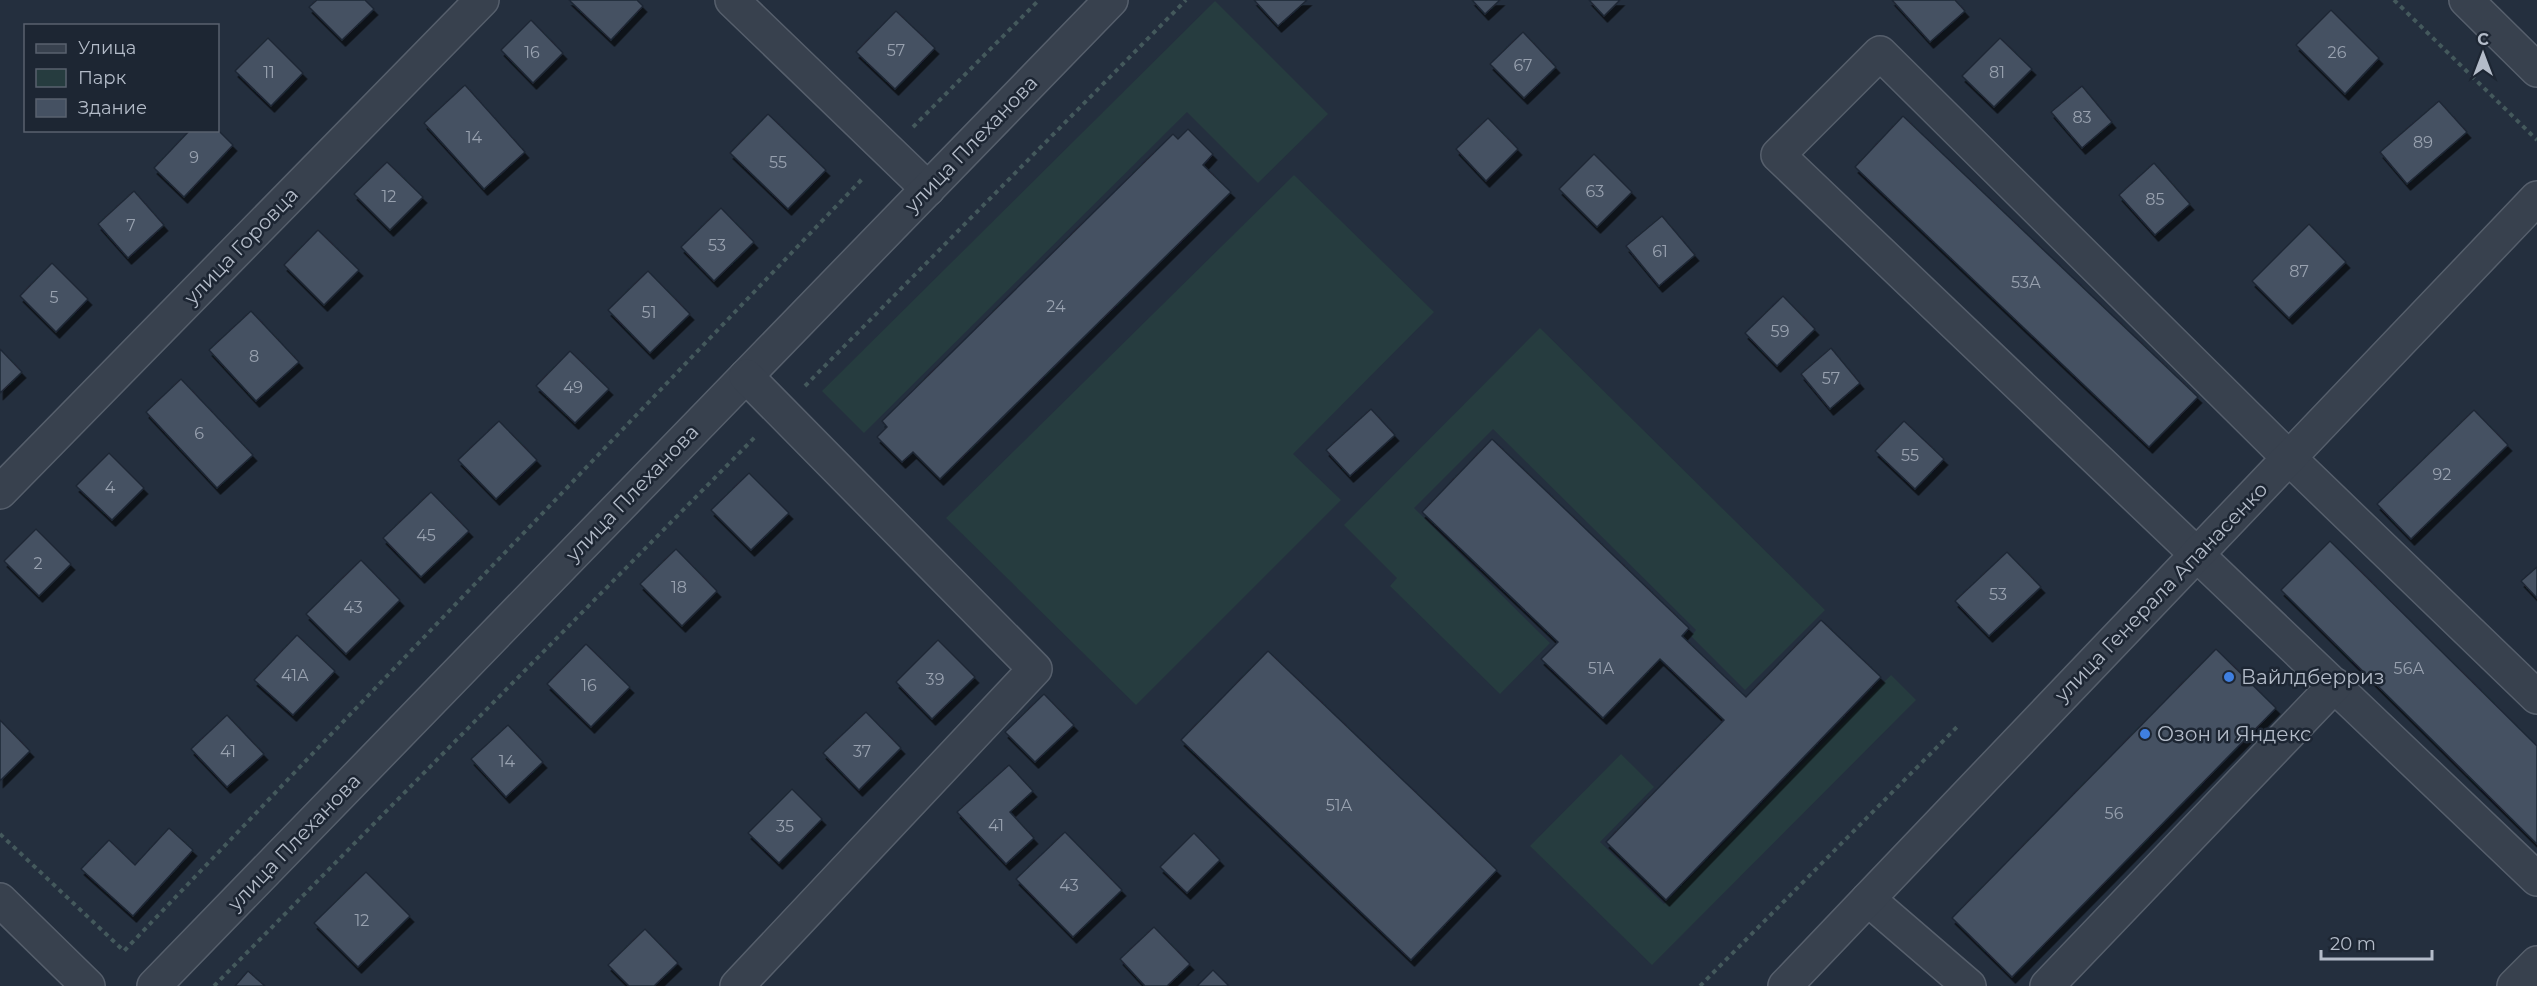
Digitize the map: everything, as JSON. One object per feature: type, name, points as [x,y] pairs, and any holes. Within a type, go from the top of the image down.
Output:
[{"type":"street","name":"улица Горовца","points":[[0,492],[482,0]]},
{"type":"street","points":[[732,0],[928,189]]},
{"type":"street","name":"улица Плеханова","points":[[154,986],[1111,0]]},
{"type":"street","points":[[2466,0],[2537,70]]},
{"type":"street","points":[[2537,697],[2289,458],[1880,54],[1778,155],[2537,879]]},
{"type":"street","name":"улица Генерала Апанасенко","points":[[1785,986],[2537,198]]},
{"type":"street","points":[[737,986],[1035,669],[746,376]]},
{"type":"street","points":[[2047,986],[2335,685]]},
{"type":"street","points":[[1868,899],[1969,986]]},
{"type":"street","points":[[0,900],[88,986]]},
{"type":"street","points":[[2514,986],[2537,963]]},
{"type":"path","points":[[0,834],[124,951],[889,151],[1039,0]]},
{"type":"path","points":[[214,986],[1186,0]]},
{"type":"path","points":[[2394,0],[2537,140]]},
{"type":"path","points":[[1701,986],[1957,727]]},
{"type":"green space","points":[[1215,1],[1328,114],[1258,183],[1187,112],[864,433],[822,391]]},
{"type":"green space","points":[[1294,175],[1434,312],[1293,454],[1341,500],[1136,705],[946,518]]},
{"type":"green space","points":[[1540,328],[1825,610],[1745,690],[1691,636],[1696,630],[1493,429],[1414,508],[1550,643],[1500,694],[1390,586],[1397,578],[1344,525]]},
{"type":"green space","points":[[1891,675],[1916,700],[1652,965],[1530,846],[1621,754],[1654,787],[1600,842],[1664,904]]},
{"type":"building","points":[[317,0],[365,0],[374,9],[342,40],[309,7]]},
{"type":"building","points":[[569,0],[637,0],[643,6],[611,40]]},
{"type":"building","points":[[1254,0],[1307,0],[1278,26]]},
{"type":"building","points":[[1472,0],[1500,0],[1485,14]]},
{"type":"building","points":[[1589,0],[1620,0],[1604,16]]},
{"type":"building","points":[[1892,0],[1955,0],[1965,11],[1930,42]]},
{"type":"building","points":[[2331,10],[2379,58],[2345,94],[2296,45]]},
{"type":"building","points":[[896,11],[935,48],[895,89],[856,52]]},
{"type":"building","points":[[531,20],[563,53],[533,83],[501,50]]},
{"type":"building","points":[[1523,32],[1556,67],[1524,98],[1490,64]]},
{"type":"building","points":[[268,38],[303,73],[271,106],[235,71]]},
{"type":"building","points":[[2000,38],[2032,69],[1994,107],[1962,76]]},
{"type":"building","points":[[465,85],[525,152],[484,189],[424,123]]},
{"type":"building","points":[[2082,86],[2112,122],[2082,148],[2051,112]]},
{"type":"building","points":[[2439,101],[2467,132],[2407,184],[2380,152]]},
{"type":"building","points":[[768,114],[826,170],[788,209],[730,153]]},
{"type":"building","points":[[1903,116],[2198,397],[2149,447],[1855,167]]},
{"type":"building","points":[[1488,118],[1518,149],[1486,181],[1456,149]]},
{"type":"building","points":[[1188,129],[1213,154],[1203,165],[1231,192],[940,479],[913,452],[902,462],[877,437],[887,427],[882,421],[1173,134],[1178,139]]},
{"type":"building","points":[[219,131],[233,145],[184,197],[154,168],[188,132]]},
{"type":"building","points":[[1594,154],[1632,192],[1597,227],[1559,189]]},
{"type":"building","points":[[387,162],[423,197],[390,230],[354,194]]},
{"type":"building","points":[[2154,163],[2190,204],[2155,235],[2119,195]]},
{"type":"building","points":[[134,191],[164,225],[128,258],[98,224]]},
{"type":"building","points":[[721,208],[754,242],[714,281],[681,247]]},
{"type":"building","points":[[1662,216],[1695,255],[1659,286],[1626,246]]},
{"type":"building","points":[[2309,224],[2346,262],[2289,318],[2252,281]]},
{"type":"building","points":[[318,230],[359,270],[324,305],[284,265]]},
{"type":"building","points":[[52,263],[88,299],[56,332],[20,296]]},
{"type":"building","points":[[648,271],[690,314],[650,353],[608,310]]},
{"type":"building","points":[[1783,296],[1815,329],[1777,366],[1745,333]]},
{"type":"building","points":[[251,311],[299,362],[256,401],[209,350]]},
{"type":"building","points":[[1831,348],[1860,383],[1830,409],[1801,374]]},
{"type":"building","points":[[0,349],[22,372],[0,393]]},
{"type":"building","points":[[570,351],[609,389],[575,423],[536,386]]},
{"type":"building","points":[[181,379],[253,455],[217,488],[146,412]]},
{"type":"building","points":[[1371,409],[1395,435],[1350,476],[1326,450]]},
{"type":"building","points":[[2474,410],[2508,445],[2411,539],[2377,504]]},
{"type":"building","points":[[499,421],[537,460],[496,499],[458,460]]},
{"type":"building","points":[[1904,421],[1944,459],[1915,489],[1875,451]]},
{"type":"building","points":[[1492,439],[1689,628],[1682,636],[1746,697],[1821,620],[1881,677],[1666,900],[1606,842],[1724,720],[1660,659],[1603,718],[1541,659],[1558,642],[1422,512]]},
{"type":"building","points":[[109,453],[144,488],[112,520],[76,486]]},
{"type":"building","points":[[749,473],[789,513],[751,550],[711,510]]},
{"type":"building","points":[[431,492],[469,531],[421,577],[383,538]]},
{"type":"building","points":[[36,529],[71,564],[39,596],[4,561]]},
{"type":"building","points":[[2330,541],[2537,746],[2537,844],[2281,590]]},
{"type":"building","points":[[676,549],[717,591],[682,626],[640,584]]},
{"type":"building","points":[[2007,552],[2041,587],[1989,636],[1955,601]]},
{"type":"building","points":[[361,560],[400,600],[346,654],[306,614]]},
{"type":"building","points":[[2537,567],[2537,598],[2521,581]]},
{"type":"building","points":[[297,635],[335,671],[293,715],[254,680]]},
{"type":"building","points":[[938,640],[975,677],[932,719],[896,682]]},
{"type":"building","points":[[586,644],[630,687],[591,727],[547,684]]},
{"type":"building","points":[[2216,649],[2276,708],[2012,977],[1952,918]]},
{"type":"building","points":[[1268,651],[1497,870],[1411,960],[1181,740]]},
{"type":"building","points":[[1044,694],[1074,725],[1035,762],[1005,732]]},
{"type":"building","points":[[866,712],[901,748],[859,790],[823,753]]},
{"type":"building","points":[[227,715],[264,754],[227,787],[191,749]]},
{"type":"building","points":[[0,720],[30,751],[0,781]]},
{"type":"building","points":[[508,725],[543,762],[506,797],[471,759]]},
{"type":"building","points":[[1009,765],[1033,791],[1010,812],[1034,838],[1006,864],[957,812]]},
{"type":"building","points":[[792,789],[822,819],[779,863],[748,833]]},
{"type":"building","points":[[169,828],[193,850],[133,916],[81,869],[109,840],[135,865]]},
{"type":"building","points":[[1065,832],[1122,890],[1073,937],[1016,879]]},
{"type":"building","points":[[1194,833],[1220,860],[1187,893],[1160,867]]},
{"type":"building","points":[[366,872],[410,916],[358,967],[314,923]]},
{"type":"building","points":[[1154,927],[1190,964],[1167,986],[1145,986],[1120,959]]},
{"type":"building","points":[[645,929],[678,963],[654,986],[629,986],[608,965]]},
{"type":"building","points":[[1213,970],[1229,986],[1197,986]]},
{"type":"building","points":[[248,971],[265,986],[235,986]]},
{"type":"place","name":"Вайлдберриз","points":[[2229,677]]},
{"type":"place","name":"Озон и Яндекс","points":[[2145,734]]}]
